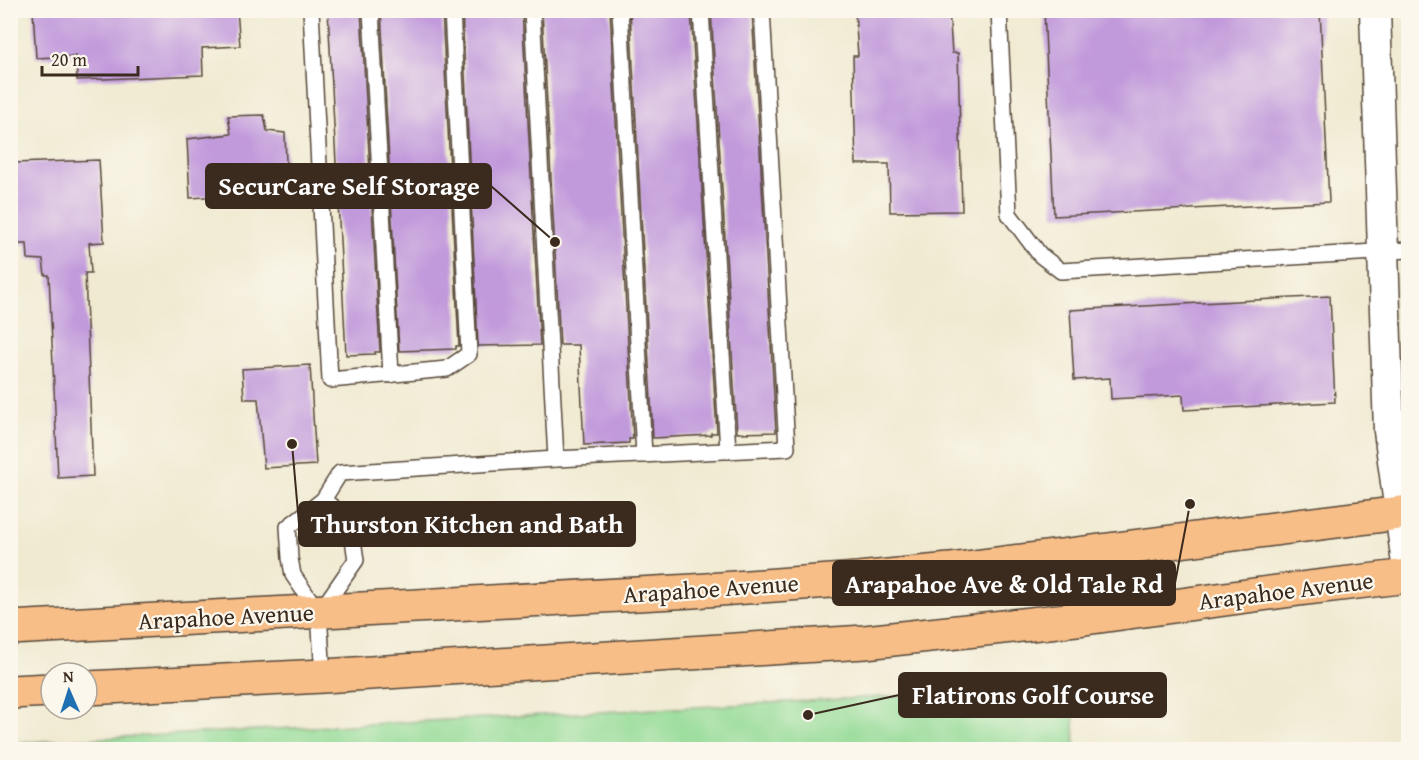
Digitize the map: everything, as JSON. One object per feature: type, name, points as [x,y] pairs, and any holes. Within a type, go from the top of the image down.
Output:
[{"type":"main road","name":"Arapahoe Avenue","points":[[10,628],[320,613],[870,578],[1405,512]]},
{"type":"main road","name":"Arapahoe Avenue","points":[[99,687],[323,676],[865,642],[1085,618],[1408,576]]},
{"type":"main road","points":[[10,692],[39,691]]},
{"type":"street","points":[[1375,10],[1396,251],[1389,431],[1405,512],[1408,571]]},
{"type":"lane","points":[[311,10],[330,380],[447,369],[469,354],[452,10]]},
{"type":"lane","points":[[371,10],[391,375]]},
{"type":"lane","points":[[532,10],[556,459]]},
{"type":"lane","points":[[620,10],[644,455]]},
{"type":"lane","points":[[701,10],[728,451]]},
{"type":"lane","points":[[323,676],[320,613],[293,575],[288,527],[322,500],[340,473],[556,459],[787,448],[762,10]]},
{"type":"lane","points":[[999,10],[1009,214],[1040,255],[1061,271],[1396,251]]},
{"type":"lane","points":[[320,613],[356,560],[350,520],[322,500]]},
{"type":"green space","points":[[1073,687],[1075,749],[11,749],[11,743]]},
{"type":"building","points":[[33,10],[237,10],[240,46],[202,48],[203,75],[77,80],[76,56],[36,58]]},
{"type":"building","points":[[328,10],[361,10],[380,352],[375,352],[375,354],[346,355]]},
{"type":"building","points":[[381,10],[442,10],[459,346],[456,346],[456,349],[399,351]]},
{"type":"building","points":[[462,10],[522,10],[540,345],[478,346]]},
{"type":"building","points":[[542,10],[610,10],[633,439],[629,439],[629,443],[584,445],[579,345],[560,345]]},
{"type":"building","points":[[630,10],[691,10],[717,433],[711,433],[711,435],[653,438]]},
{"type":"building","points":[[711,10],[752,10],[776,432],[737,433]]},
{"type":"building","points":[[855,10],[949,10],[952,53],[958,53],[962,211],[890,212],[889,164],[856,164],[853,56],[858,56]]},
{"type":"building","points":[[1044,10],[1320,10],[1329,202],[1054,216]]},
{"type":"building","points":[[264,115],[267,131],[285,133],[287,192],[190,198],[187,139],[231,134],[228,116]]},
{"type":"building","points":[[99,160],[104,242],[89,243],[91,273],[85,273],[93,476],[58,478],[49,275],[45,275],[43,260],[28,259],[27,244],[16,244],[14,163]]},
{"type":"building","points":[[1330,296],[1335,402],[1184,410],[1183,395],[1111,399],[1110,378],[1074,380],[1070,310]]},
{"type":"building","points":[[310,365],[316,465],[264,468],[258,399],[244,399],[242,369]]},
{"type":"place","name":"SecurCare Self Storage","points":[[555,242]]},
{"type":"place","name":"Thurston Kitchen and Bath","points":[[292,444]]},
{"type":"place","name":"Arapahoe Ave & Old Tale Rd","points":[[1190,504]]},
{"type":"place","name":"Flatirons Golf Course","points":[[808,715]]}]
